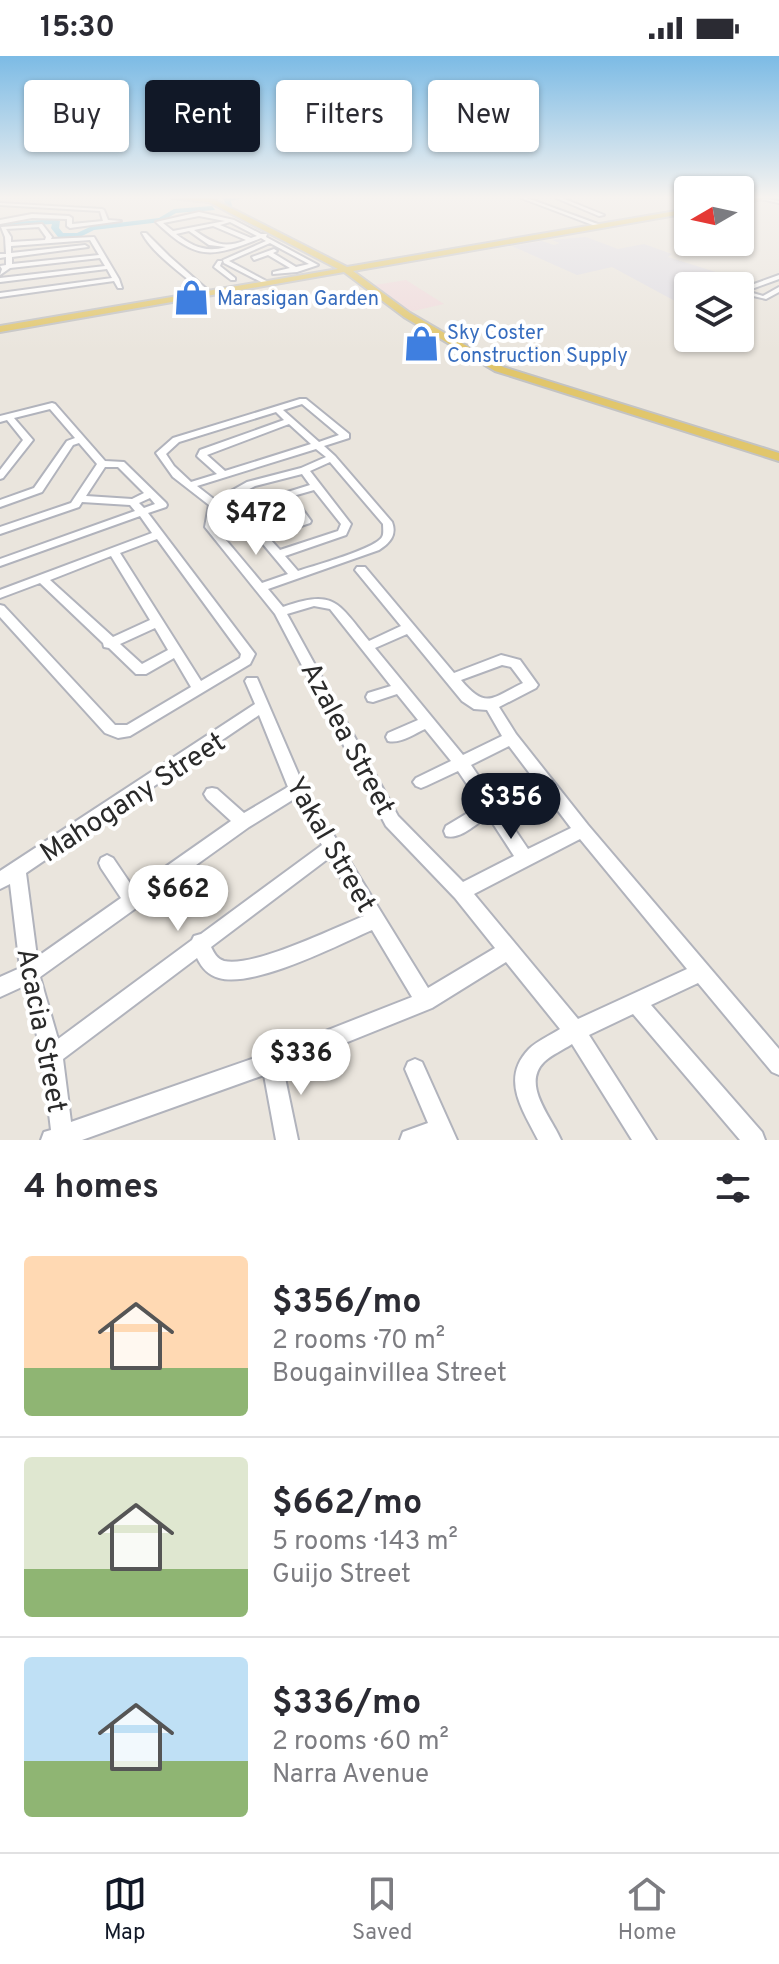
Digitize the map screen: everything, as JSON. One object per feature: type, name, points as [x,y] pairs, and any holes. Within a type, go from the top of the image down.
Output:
[{"type":"main road","points":[[305,249],[345,269],[407,315],[499,369],[779,457]]},
{"type":"main road","points":[[397,261],[468,249]]},
{"type":"main road","points":[[0,329],[469,249]]},
{"type":"street","points":[[9,249],[9,266]]},
{"type":"street","points":[[0,256],[65,249]]},
{"type":"street","points":[[0,295],[118,283],[98,249]]},
{"type":"street","points":[[157,249],[209,294]]},
{"type":"street","points":[[190,249],[215,253],[228,249]]},
{"type":"street","points":[[233,279],[216,266],[253,249]]},
{"type":"street","points":[[280,249],[254,258],[278,275],[315,265],[287,249]]},
{"type":"street","points":[[269,253],[297,270]]},
{"type":"street","points":[[0,267],[102,256]]},
{"type":"street","points":[[203,257],[223,261],[261,282]]},
{"type":"street","points":[[0,273],[9,266]]},
{"type":"street","points":[[0,280],[109,267]]},
{"type":"street","points":[[754,286],[778,278]]},
{"type":"street","points":[[764,298],[779,289]]},
{"type":"street","points":[[754,295],[779,302]]},
{"type":"street","points":[[191,485],[346,436],[303,401],[165,447],[161,453],[165,462],[191,485],[214,504],[251,484],[304,470],[332,458]]},
{"type":"street","points":[[4,418],[52,406],[102,464],[121,464],[162,505],[138,507],[81,499]]},
{"type":"street","points":[[259,588],[385,542],[389,534],[388,524],[332,458],[277,409]]},
{"type":"street","points":[[0,476],[28,440],[4,418]]},
{"type":"street","points":[[222,473],[202,456],[203,452],[290,421]]},
{"type":"street","points":[[0,504],[38,490],[70,443],[81,439]]},
{"type":"street","points":[[0,531],[67,508],[81,499],[102,464]]},
{"type":"street","points":[[279,554],[342,533],[346,524],[304,470]]},
{"type":"street","points":[[294,574],[250,515],[256,505],[316,486]]},
{"type":"street","points":[[263,535],[306,521],[287,495]]},
{"type":"street","name":"Azalea Street","points":[[214,504],[210,527],[280,612],[392,821],[461,892],[575,1031],[645,1140]]},
{"type":"street","points":[[0,609],[110,729],[118,732],[130,730],[245,661],[248,648],[138,507]]},
{"type":"street","points":[[0,563],[138,507]]},
{"type":"street","points":[[0,594],[160,534]]},
{"type":"street","points":[[114,552],[199,688]]},
{"type":"street","points":[[361,570],[451,679],[467,697],[479,705],[491,705],[531,685],[515,663],[501,660],[451,679]]},
{"type":"street","points":[[42,579],[141,671],[176,651]]},
{"type":"street","points":[[280,612],[325,601],[334,606],[462,764],[524,857]]},
{"type":"street","points":[[109,644],[158,622]]},
{"type":"street","points":[[366,647],[409,628]]},
{"type":"street","name":"Yakal Street","points":[[252,681],[297,790],[425,1001]]},
{"type":"street","points":[[373,697],[399,688]]},
{"type":"street","points":[[491,705],[511,738],[582,830],[779,1065]]},
{"type":"street","name":"Mahogany Street","points":[[8,876],[261,707]]},
{"type":"street","points":[[393,737],[426,722]]},
{"type":"street","points":[[421,782],[511,738]]},
{"type":"street","points":[[0,987],[30,973],[243,822],[297,790]]},
{"type":"street","points":[[212,794],[243,822]]},
{"type":"street","points":[[452,831],[490,807]]},
{"type":"street","points":[[461,892],[524,857],[582,830]]},
{"type":"street","points":[[52,1055],[200,942],[332,847]]},
{"type":"street","points":[[107,863],[132,900]]},
{"type":"street","name":"Acacia Street","points":[[8,876],[52,1055],[59,1139]]},
{"type":"street","points":[[200,942],[207,961],[220,970],[247,971],[376,920]]},
{"type":"street","points":[[59,1139],[272,1062],[425,1001],[507,951]]},
{"type":"street","points":[[550,1140],[527,1097],[525,1072],[537,1055],[575,1031],[638,1005],[699,973]]},
{"type":"street","points":[[638,1005],[754,1140]]},
{"type":"street","points":[[272,1062],[287,1140]]},
{"type":"street","points":[[411,1140],[444,1134],[415,1069]]},
{"type":"shaded area","points":[[518,249],[657,249],[672,254],[668,257],[716,272],[674,272],[674,300],[612,267],[577,275]]},
{"type":"shaded area","points":[[406,280],[444,304],[409,312],[375,285]]},
{"type":"place","name":"Marasigan Garden","points":[[191,298]]},
{"type":"place","name":"Sky Coster Construction Supply","points":[[421,343]]}]
